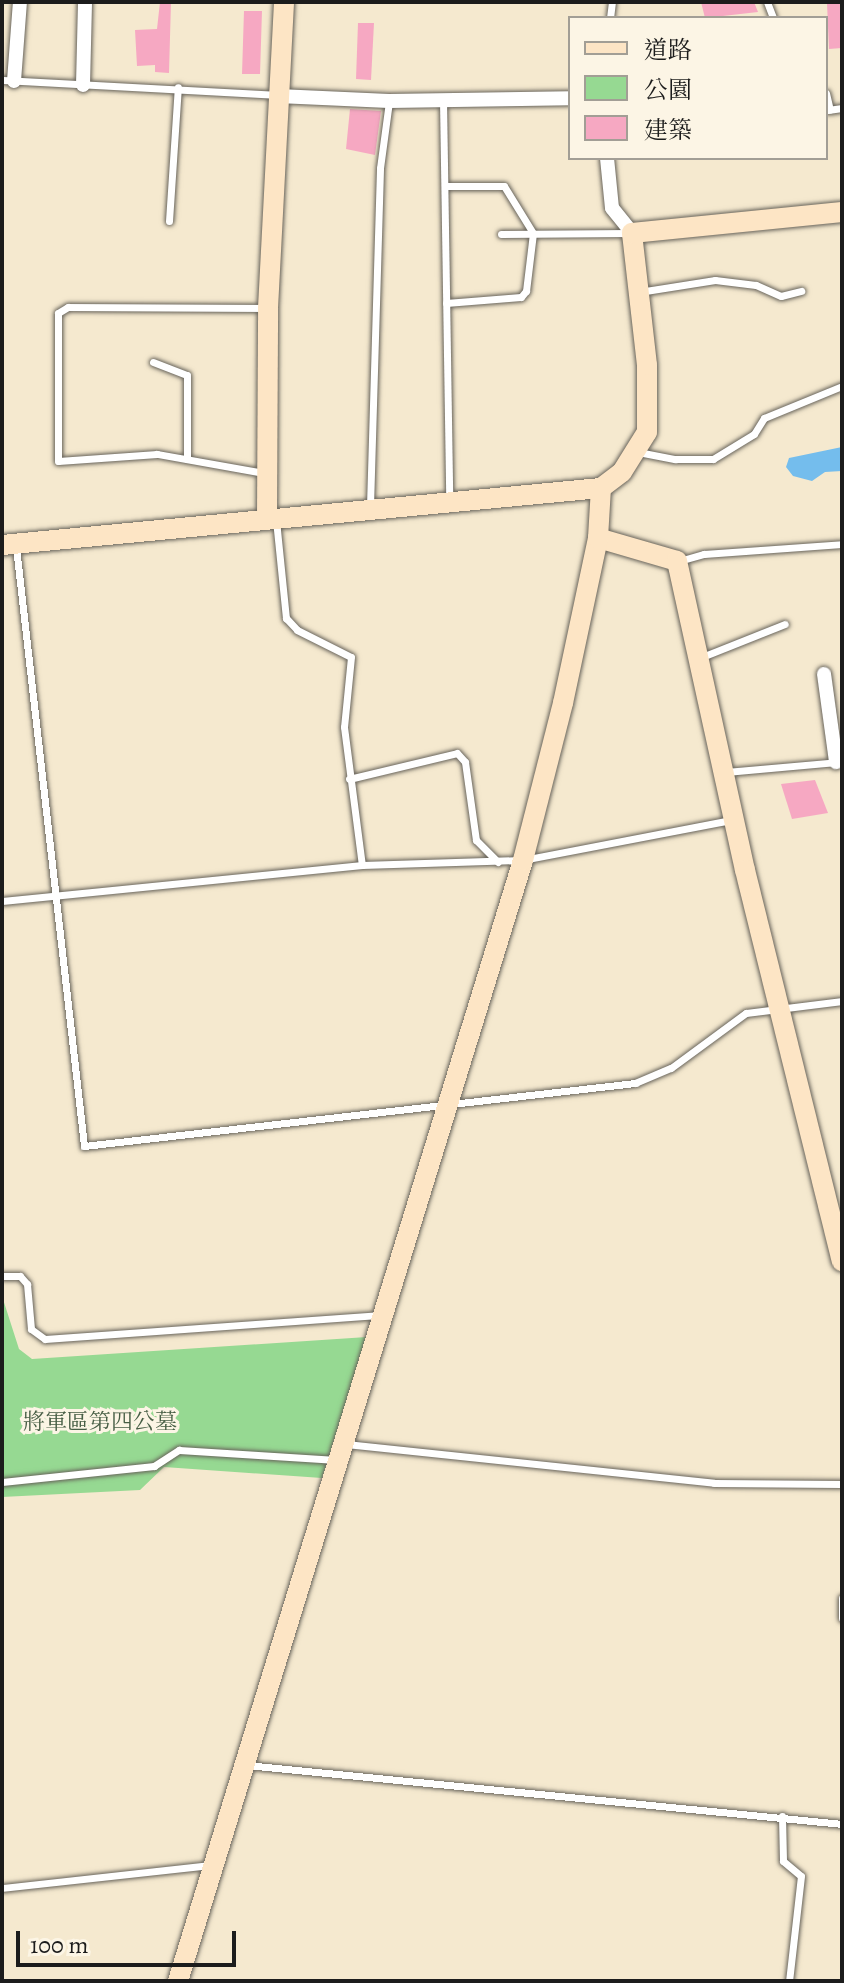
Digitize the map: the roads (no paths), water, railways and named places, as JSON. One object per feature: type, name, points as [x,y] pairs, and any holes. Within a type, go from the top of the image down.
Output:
[{"type":"street","points":[[8,80],[20,2]]},
{"type":"street","points":[[83,85],[85,2]]},
{"type":"street","points":[[272,518],[264,473],[268,308],[284,2]]},
{"type":"street","points":[[278,96],[389,101],[568,98]]},
{"type":"street","points":[[9,544],[601,488],[638,452],[647,432],[648,403],[632,233],[612,208],[607,160]]},
{"type":"street","points":[[632,233],[842,212]]},
{"type":"street","points":[[178,1981],[444,1104],[523,860],[598,538],[601,488]]},
{"type":"street","points":[[598,538],[677,561],[733,819],[842,1261]]},
{"type":"street","points":[[824,674],[839,762]]},
{"type":"lane","points":[[8,80],[178,87],[278,96]]},
{"type":"lane","points":[[169,221],[178,87]]},
{"type":"lane","points":[[443,98],[447,186],[449,502]]},
{"type":"lane","points":[[370,508],[380,168],[389,101]]},
{"type":"lane","points":[[828,110],[842,108]]},
{"type":"lane","points":[[446,303],[521,297],[526,291],[533,233],[504,186],[447,186]]},
{"type":"lane","points":[[501,234],[632,233]]},
{"type":"lane","points":[[638,292],[715,280],[756,285],[781,296],[801,291]]},
{"type":"lane","points":[[264,473],[157,454],[58,461],[58,313],[82,306],[268,308]]},
{"type":"lane","points":[[153,362],[187,375],[187,459]]},
{"type":"lane","points":[[638,452],[713,459],[754,434],[764,418],[842,386]]},
{"type":"lane","points":[[272,518],[286,618],[297,630],[351,657],[344,727],[362,865]]},
{"type":"lane","points":[[9,544],[84,1146],[635,1083],[671,1068],[746,1013],[842,1001]]},
{"type":"lane","points":[[677,561],[704,554],[842,544]]},
{"type":"lane","points":[[697,659],[785,624]]},
{"type":"lane","points":[[349,779],[457,753],[465,762],[476,840],[498,862]]},
{"type":"lane","points":[[724,772],[839,762]]},
{"type":"lane","points":[[2,901],[362,865],[523,860],[733,819]]},
{"type":"lane","points":[[2,1276],[20,1276],[27,1284],[31,1329],[45,1339],[381,1315]]},
{"type":"lane","points":[[2,1482],[154,1466],[179,1450],[339,1452],[714,1483],[842,1484]]},
{"type":"lane","points":[[842,1598],[842,1618]]},
{"type":"lane","points":[[244,1765],[842,1824]]},
{"type":"lane","points":[[782,1816],[783,1861],[801,1876],[789,1981]]},
{"type":"lane","points":[[2,1888],[214,1865]]},
{"type":"water","points":[[842,447],[842,471],[825,472],[812,481],[793,476],[786,467],[789,458]]},
{"type":"park label","name":"將軍區第四公墓","points":[[100,1423]]}]
